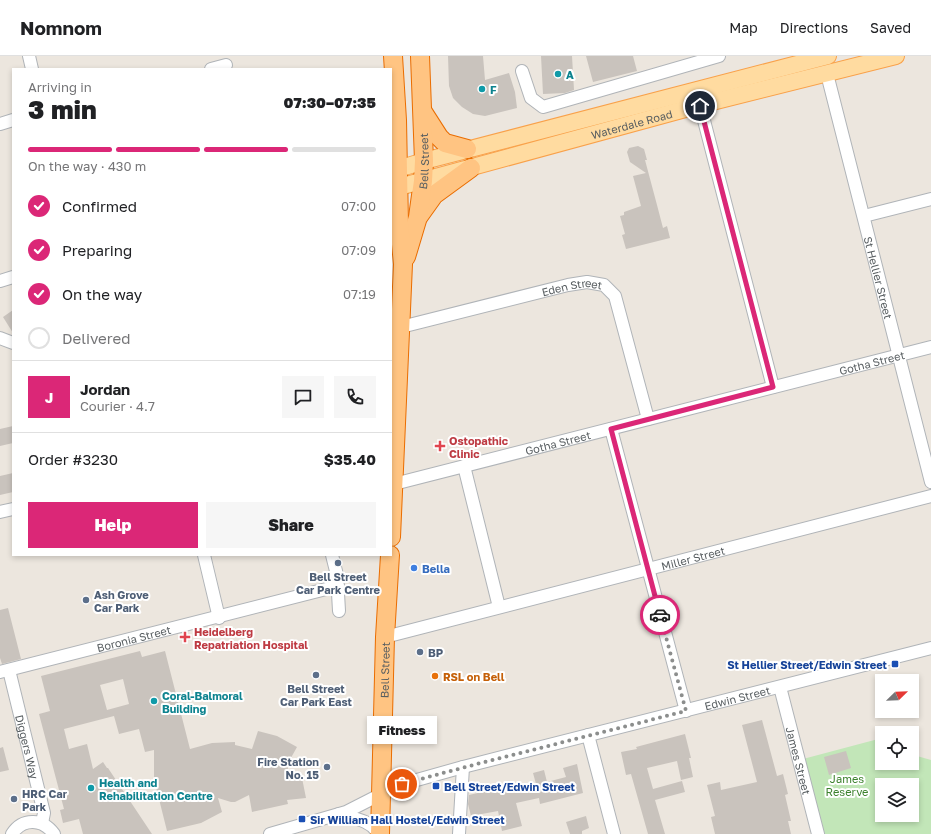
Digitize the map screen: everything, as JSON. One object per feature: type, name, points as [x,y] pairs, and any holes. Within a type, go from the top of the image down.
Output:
[{"type":"highway","name":"Bell Street","points":[[392,519],[394,484],[394,418],[401,327],[403,264],[395,220],[393,56]]},
{"type":"highway","name":"Bell Street","points":[[403,264],[418,217],[423,181],[424,161],[420,56]]},
{"type":"highway","points":[[422,111],[438,137],[446,143],[468,149]]},
{"type":"highway","points":[[418,217],[434,195],[471,168]]},
{"type":"highway","name":"Bell Street","points":[[379,834],[382,794],[385,637],[390,556]]},
{"type":"main road","name":"Waterdale Road","points":[[395,188],[700,106],[896,56]]},
{"type":"main road","name":"Waterdale Road","points":[[395,170],[468,149],[826,57]]},
{"type":"main road","points":[[826,57],[828,74]]},
{"type":"street","points":[[29,56],[32,68]]},
{"type":"street","points":[[522,71],[531,98],[543,106],[719,56]]},
{"type":"street","points":[[214,68],[226,63]]},
{"type":"street","name":"St Hellier Street","points":[[828,74],[931,482]]},
{"type":"street","points":[[700,106],[773,387]]},
{"type":"street","points":[[0,124],[12,120]]},
{"type":"street","points":[[864,216],[931,199]]},
{"type":"street","points":[[0,281],[12,277]]},
{"type":"street","name":"Eden Street","points":[[401,327],[581,283],[587,282],[604,285],[615,296],[648,419]]},
{"type":"street","points":[[0,338],[12,343]]},
{"type":"street","name":"Gotha Street","points":[[394,484],[931,347]]},
{"type":"street","points":[[611,429],[686,711]]},
{"type":"street","points":[[464,466],[500,607]]},
{"type":"street","name":"Miller Street","points":[[385,637],[931,496]]},
{"type":"street","points":[[0,512],[12,509]]},
{"type":"street","points":[[204,556],[219,618]]},
{"type":"street","points":[[332,556],[337,575],[339,611]]},
{"type":"street","name":"Boronia Street","points":[[4,671],[219,618],[338,586]]},
{"type":"street","name":"Edwin Street","points":[[273,834],[346,812],[399,785],[463,767],[931,648]]},
{"type":"street","name":"Diggers Way","points":[[4,671],[44,813],[42,823]]},
{"type":"street","name":"James Street","points":[[780,687],[818,834]]},
{"type":"street","points":[[588,735],[614,834]]},
{"type":"street","points":[[459,834],[463,767]]},
{"type":"street","points":[[339,814],[365,822],[379,834]]},
{"type":"street","points":[[12,834],[21,825],[28,822],[42,823],[49,827],[54,834]]},
{"type":"green space","name":"James Reserve","points":[[875,740],[875,770],[919,770],[919,757],[931,760],[931,834],[823,834],[803,759]]},
{"type":"building","name":"F","points":[[448,56],[483,56],[485,80],[509,73],[515,92],[517,108],[485,116],[473,114],[462,107],[453,98],[449,86]]},
{"type":"building","name":"A","points":[[541,56],[572,56],[574,90],[565,93],[543,94]]},
{"type":"building","points":[[586,56],[633,56],[637,71],[593,82]]},
{"type":"building","points":[[638,146],[644,149],[647,160],[645,160],[663,228],[667,226],[670,238],[626,249],[622,235],[625,234],[620,216],[624,215],[624,212],[641,206],[633,176],[646,173],[630,162],[627,152],[629,148]]},
{"type":"building","points":[[12,311],[12,331],[3,317]]},
{"type":"building","points":[[12,426],[12,443],[0,446],[0,429]]},
{"type":"building","points":[[12,473],[12,492],[0,495],[0,476]]},
{"type":"building","points":[[8,608],[21,659],[2,664],[0,658],[0,610]]},
{"type":"building","points":[[140,651],[142,657],[165,651],[190,749],[212,743],[235,742],[235,745],[252,749],[258,731],[277,736],[297,747],[287,765],[291,781],[302,778],[306,798],[287,800],[288,804],[252,812],[249,795],[235,802],[218,798],[222,812],[201,823],[167,831],[154,779],[154,750],[145,752],[139,729],[119,734],[114,716],[64,729],[69,749],[87,744],[93,769],[103,762],[152,834],[83,834],[79,819],[63,823],[60,810],[64,809],[39,714],[50,711],[41,676]],"holes":[[[123,679],[129,704],[107,710],[100,685]]]},
{"type":"building","points":[[762,720],[777,776],[783,774],[788,794],[785,795],[791,821],[788,821],[791,834],[715,834],[711,817],[715,816],[707,785],[720,782],[721,790],[757,782],[742,725]]},
{"type":"building","points":[[685,734],[691,758],[689,758],[693,777],[681,780],[677,761],[647,768],[653,789],[682,781],[685,792],[655,800],[665,834],[648,834],[631,774],[626,775],[621,752],[637,749],[636,747]]},
{"type":"building","points":[[3,747],[9,770],[0,772],[0,748]]},
{"type":"building","points":[[846,751],[851,768],[829,775],[824,757]]},
{"type":"building","points":[[577,764],[583,793],[540,804],[539,798],[516,803],[522,826],[502,831],[498,811],[471,816],[468,804],[469,795],[512,785],[513,789],[536,784],[533,773],[544,770],[547,782],[566,777],[563,768]]},
{"type":"building","points":[[586,816],[589,828],[582,831],[582,834],[570,834],[566,822]]},
{"type":"way so far","points":[[402,784],[686,711],[660,615]]},
{"type":"place","name":"A","points":[[558,74]]},
{"type":"place","name":"F","points":[[482,89]]},
{"type":"place","name":"Ostopathic Clinic","points":[[440,446]]},
{"type":"place","name":"Bell Street Car Park Centre","points":[[338,563]]},
{"type":"place","name":"Bella","points":[[414,568]]},
{"type":"place","name":"Ash Grove Car Park","points":[[86,600]]},
{"type":"place","name":"Heidelberg Repatriation Hospital","points":[[185,637]]},
{"type":"place","name":"BP","points":[[420,652]]},
{"type":"place","name":"St Hellier Street/Edwin Street","points":[[895,664]]},
{"type":"place","name":"Bell Street Car Park East","points":[[316,675]]},
{"type":"place","name":"RSL on Bell","points":[[435,676]]},
{"type":"place","name":"Coral-Balmoral Building","points":[[154,701]]},
{"type":"place","name":"Fire Station No. 15","points":[[327,767]]},
{"type":"place","name":"Fitness","points":[[402,784]]},
{"type":"place","name":"Bell Street/Edwin Street","points":[[436,786]]},
{"type":"place","name":"Health and Rehabilitation Centre","points":[[91,788]]},
{"type":"place","name":"HRC Car Park","points":[[14,799]]},
{"type":"place","name":"Sir William Hall Hostel/Edwin Street","points":[[302,819]]},
{"type":"route","points":[[660,615],[611,429],[773,387],[700,106]]}]
